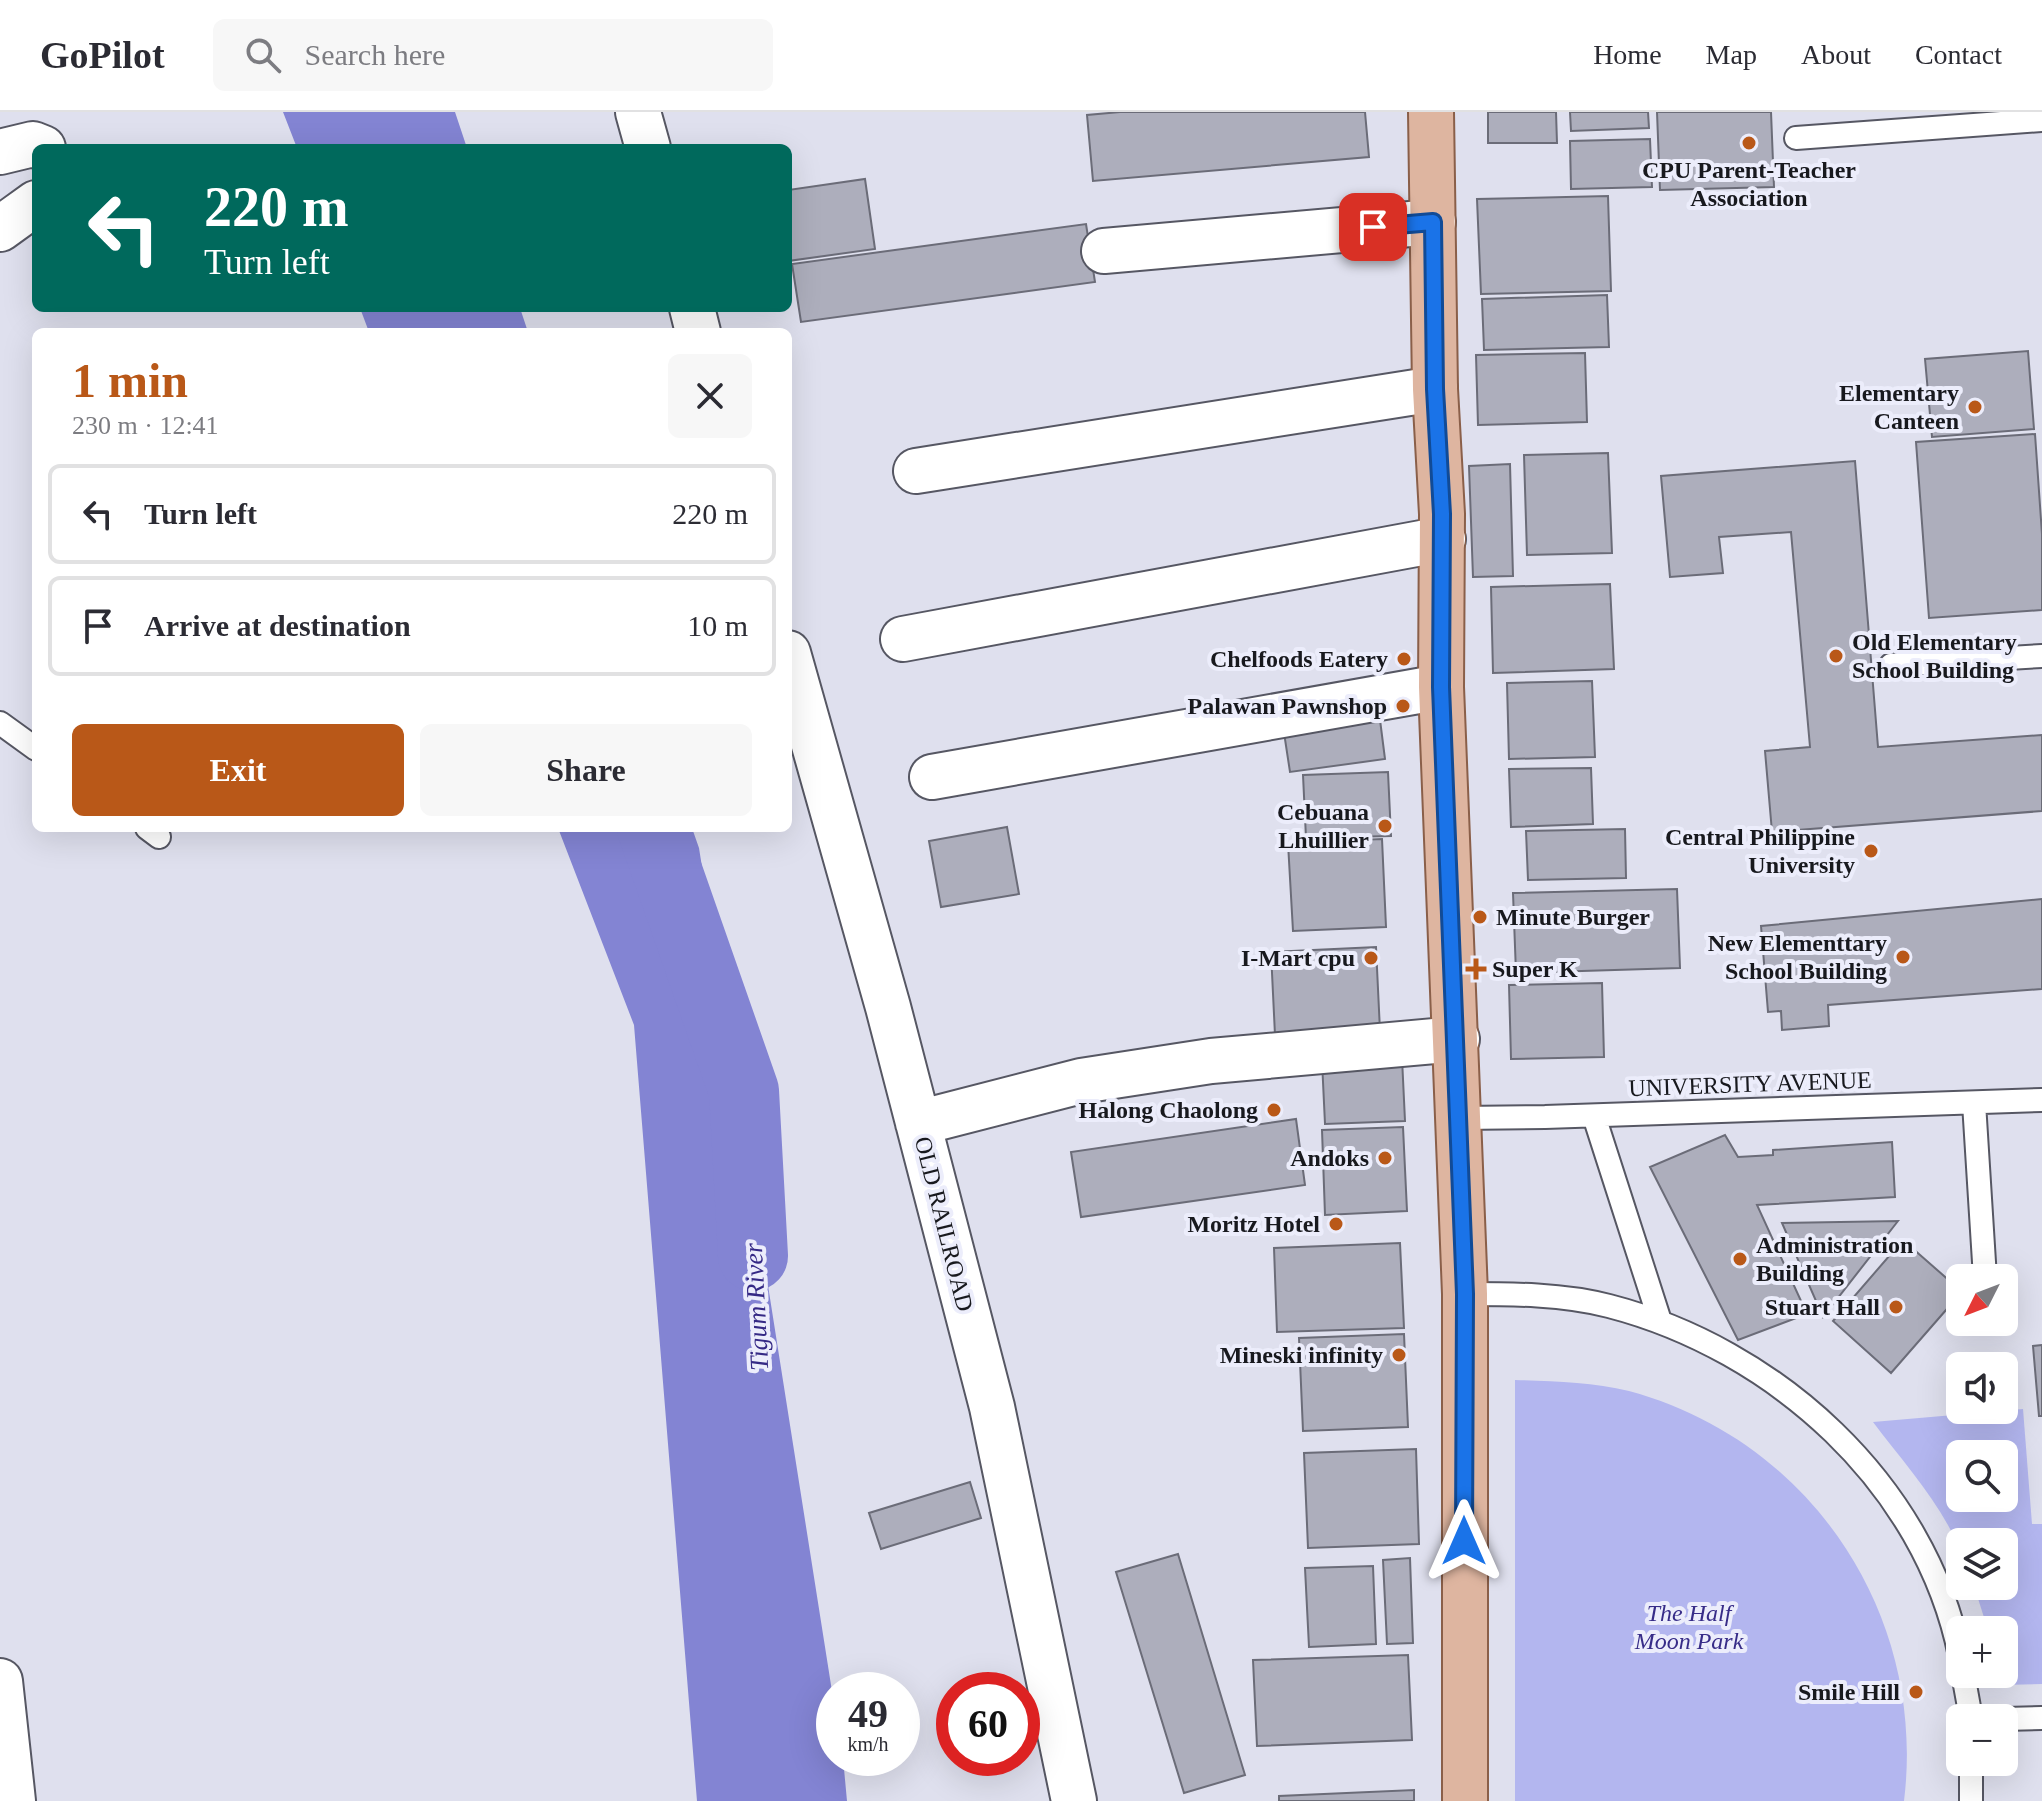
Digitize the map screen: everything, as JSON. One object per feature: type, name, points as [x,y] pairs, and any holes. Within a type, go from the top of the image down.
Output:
[{"type":"main road","points":[[1431,112],[1435,389],[1443,539],[1441,687],[1465,1294],[1465,1801]]},
{"type":"street","points":[[638,112],[647,144]]},
{"type":"street","points":[[0,152],[32,144]]},
{"type":"street","points":[[0,229],[32,206]]},
{"type":"street","points":[[1104,251],[1433,222]]},
{"type":"street","points":[[916,471],[1435,389]]},
{"type":"street","points":[[903,639],[1443,539]]},
{"type":"street","name":"OLD RAILROAD","points":[[792,667],[888,1007],[992,1407],[1074,1801]]},
{"type":"street","points":[[932,777],[1441,687]]},
{"type":"street","points":[[918,1123],[1081,1081],[1124,1074],[1211,1061],[1457,1039]]},
{"type":"street","points":[[0,1681],[13,1801]]},
{"type":"lane","points":[[1796,138],[2042,120]]},
{"type":"lane","points":[[1891,665],[2042,656]]},
{"type":"lane","points":[[0,723],[32,746]]},
{"type":"lane","name":"UNIVERSITY AVENUE","points":[[1460,1118],[2042,1100]]},
{"type":"lane","points":[[1974,1103],[1984,1264]]},
{"type":"lane","points":[[1594,1116],[1660,1321]]},
{"type":"lane","points":[[1465,1294],[1526,1295],[1606,1305],[1660,1321],[1735,1355],[1807,1406],[1857,1455],[1907,1524],[1939,1588],[1948,1616]]},
{"type":"lane","points":[[2018,1719],[2042,1718]]},
{"type":"lane","points":[[1971,1776],[1971,1801]]},
{"type":"green space","name":"The Half Moon Park","points":[[1515,1380],[1572,1382],[1615,1388],[1694,1415],[1752,1450],[1802,1493],[1843,1545],[1875,1602],[1896,1665],[1906,1732],[1904,1801],[1515,1801]]},
{"type":"green space","points":[[2018,1409],[2023,1409],[2032,1524],[2042,1524],[2042,1684],[2018,1685],[2018,1616],[1984,1616],[1978,1600],[2018,1600],[2018,1528],[1949,1528],[1873,1422],[1946,1416],[1946,1424],[2018,1424]]},
{"type":"water","points":[[283,112],[455,112],[466,144],[295,144]]},
{"type":"water","points":[[362,312],[521,312],[527,328],[368,328]]},
{"type":"water","points":[[560,832],[693,832],[699,848],[829,1672],[816,1672],[816,1776],[845,1776],[847,1801],[697,1801],[634,1025]]},
{"type":"building","points":[[1120,112],[1365,112],[1369,157],[1093,181],[1087,115]]},
{"type":"building","points":[[1488,112],[1556,112],[1557,143],[1488,143]]},
{"type":"building","points":[[1570,112],[1648,112],[1649,128],[1571,131]]},
{"type":"building","points":[[1657,112],[1771,112],[1774,187],[1660,190]]},
{"type":"building","points":[[1650,139],[1652,187],[1571,189],[1570,141]]},
{"type":"building","points":[[865,179],[875,249],[792,260],[792,189]]},
{"type":"building","points":[[1608,196],[1611,291],[1481,294],[1477,199]]},
{"type":"building","points":[[1086,224],[1095,282],[801,322],[792,264]]},
{"type":"building","points":[[1607,295],[1609,347],[1484,350],[1482,299]]},
{"type":"building","points":[[2028,351],[2034,429],[1932,437],[1925,359]]},
{"type":"building","points":[[1585,353],[1587,422],[1478,425],[1476,355]]},
{"type":"building","points":[[2035,434],[2042,534],[2042,610],[1929,618],[1916,442]]},
{"type":"building","points":[[1608,453],[1612,553],[1527,555],[1524,455]]},
{"type":"building","name":"Old Elementary School Building","points":[[1855,461],[1878,747],[2042,735],[2042,811],[1772,832],[1765,751],[1810,747],[1791,532],[1719,537],[1723,573],[1670,577],[1661,476]]},
{"type":"building","points":[[1510,464],[1513,576],[1473,577],[1469,466]]},
{"type":"building","points":[[1610,584],[1614,669],[1493,673],[1491,587]]},
{"type":"building","points":[[1592,681],[1595,757],[1509,759],[1507,683]]},
{"type":"building","points":[[1379,712],[1385,759],[1290,772],[1283,726]]},
{"type":"building","points":[[1591,768],[1593,824],[1511,827],[1509,769]]},
{"type":"building","points":[[1388,772],[1391,836],[1306,838],[1303,775]]},
{"type":"building","points":[[1007,827],[1019,894],[941,907],[929,841]]},
{"type":"building","points":[[1625,829],[1626,878],[1528,880],[1526,831]]},
{"type":"building","points":[[1382,839],[1386,927],[1293,931],[1288,843]]},
{"type":"building","points":[[1677,889],[1680,968],[1516,973],[1513,893]]},
{"type":"building","name":"New Elementtary School Building","points":[[2042,899],[2042,989],[1828,1005],[1829,1026],[1782,1030],[1781,1011],[1768,1012],[1761,926]]},
{"type":"building","points":[[1376,947],[1380,1031],[1275,1035],[1271,952]]},
{"type":"building","points":[[1602,983],[1604,1057],[1511,1059],[1509,985]]},
{"type":"building","points":[[1402,1058],[1405,1121],[1325,1124],[1322,1061]]},
{"type":"building","points":[[1296,1119],[1305,1185],[1081,1217],[1071,1152]]},
{"type":"building","points":[[1403,1127],[1407,1211],[1325,1215],[1322,1130]]},
{"type":"building","name":"Administration Building","points":[[1725,1135],[1738,1157],[1773,1155],[1773,1150],[1892,1142],[1895,1197],[1757,1205],[1807,1314],[1738,1340],[1650,1167]]},
{"type":"building","points":[[1898,1221],[1823,1317],[1782,1223]]},
{"type":"building","name":"Stuart Hall","points":[[1903,1240],[1946,1278],[1946,1310],[1891,1373],[1833,1321]]},
{"type":"building","points":[[1400,1243],[1404,1328],[1277,1332],[1274,1248]]},
{"type":"building","points":[[1404,1334],[1408,1427],[1303,1431],[1299,1338]]},
{"type":"building","points":[[2042,1345],[2042,1416],[2039,1416],[2033,1346]]},
{"type":"building","points":[[1416,1449],[1419,1544],[1308,1548],[1304,1453]]},
{"type":"building","points":[[970,1482],[981,1518],[881,1549],[869,1513]]},
{"type":"building","points":[[1178,1554],[1245,1775],[1184,1793],[1116,1572]]},
{"type":"building","points":[[1410,1558],[1413,1643],[1387,1644],[1383,1560]]},
{"type":"building","points":[[1373,1566],[1376,1644],[1309,1647],[1305,1568]]},
{"type":"building","points":[[1408,1655],[1412,1740],[1257,1746],[1253,1660]]},
{"type":"building","points":[[1414,1790],[1414,1801],[1279,1801],[1279,1796]]},
{"type":"waterway","name":"Tigum River","points":[[653,832],[744,1091],[753,1256]]},
{"type":"place","name":"CPU Parent-Teacher Association","points":[[1749,143]]},
{"type":"place","name":"Elementary Canteen","points":[[1975,407]]},
{"type":"place","name":"Old Elementary School Building","points":[[1836,656]]},
{"type":"place","name":"Chelfoods Eatery","points":[[1404,659]]},
{"type":"place","name":"Palawan Pawnshop","points":[[1403,706]]},
{"type":"place","name":"Cebuana Lhuillier","points":[[1385,826]]},
{"type":"place","name":"Central Philippine University","points":[[1871,851]]},
{"type":"place","name":"Minute Burger","points":[[1480,917]]},
{"type":"place","name":"New Elementtary School Building","points":[[1903,957]]},
{"type":"place","name":"I-Mart cpu","points":[[1371,958]]},
{"type":"place","name":"Super K","points":[[1476,969]]},
{"type":"place","name":"Halong Chaolong","points":[[1274,1110]]},
{"type":"place","name":"Andoks","points":[[1385,1158]]},
{"type":"place","name":"Moritz Hotel","points":[[1336,1224]]},
{"type":"place","name":"Administration Building","points":[[1740,1259]]},
{"type":"place","name":"Stuart Hall","points":[[1896,1307]]},
{"type":"place","name":"Mineski infinity","points":[[1399,1355]]},
{"type":"place","name":"Smile Hill","points":[[1916,1692]]},
{"type":"route","points":[[1373,227],[1433,222],[1435,389],[1442,514],[1441,687],[1465,1294],[1464,1541]]}]
